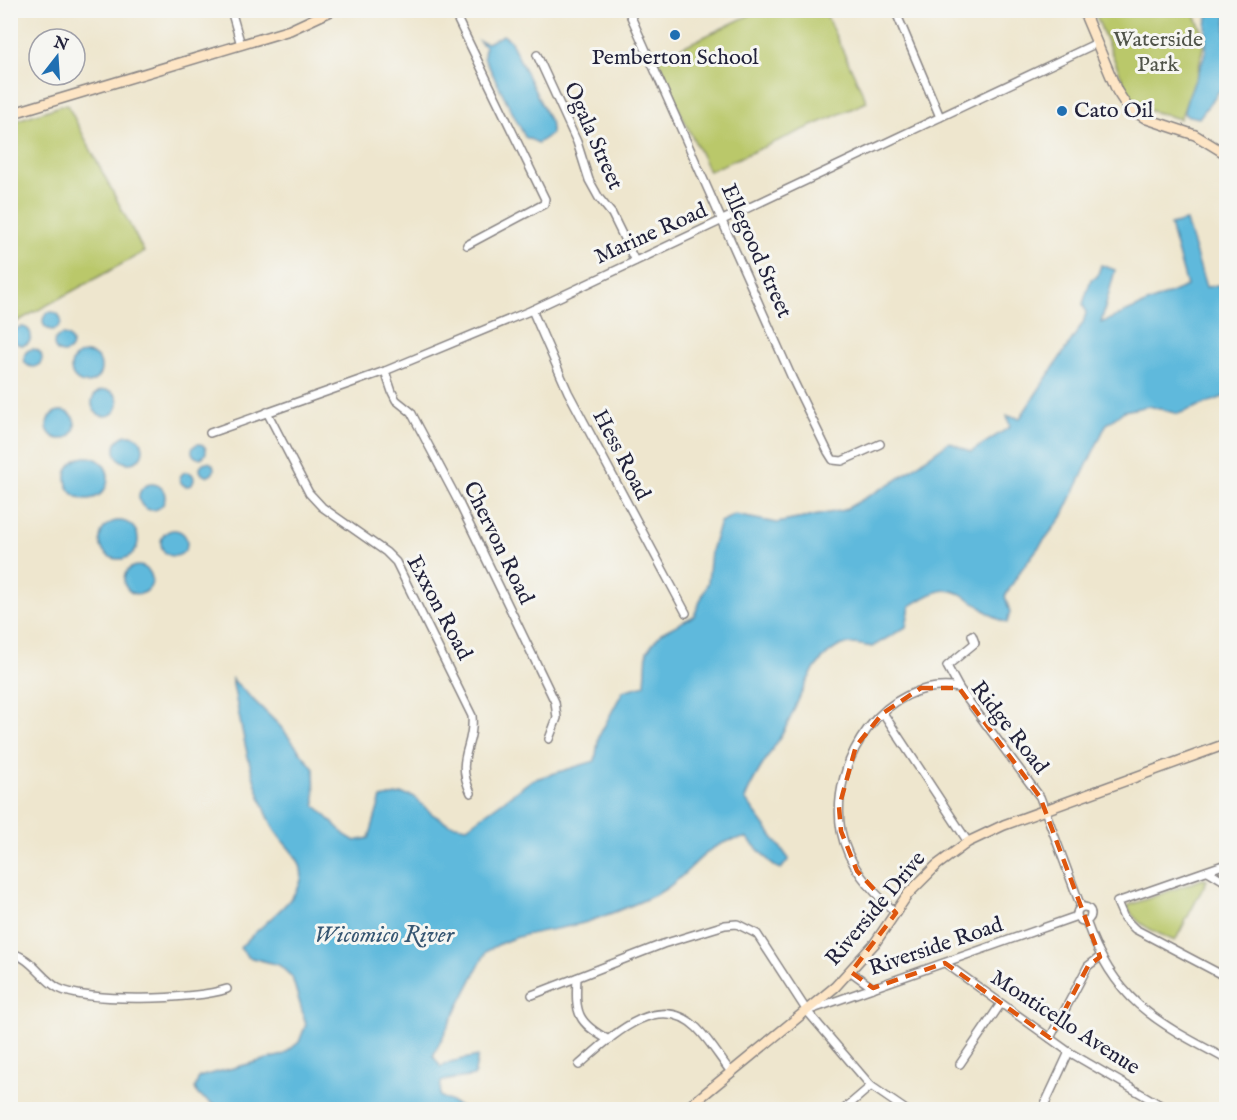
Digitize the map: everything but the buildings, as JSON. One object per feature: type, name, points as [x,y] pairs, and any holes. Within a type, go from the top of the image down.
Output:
[{"type":"street","points":[[231,10],[241,45]]},
{"type":"street","points":[[10,114],[290,30],[333,10]]},
{"type":"street","points":[[453,10],[545,199],[544,204],[467,245]]},
{"type":"street","name":"Ellegood Street","points":[[628,10],[792,378],[828,452],[833,460],[842,461],[880,444]]},
{"type":"street","points":[[895,10],[940,117]]},
{"type":"street","points":[[1083,10],[1122,100],[1128,108],[1147,119],[1195,135],[1227,154]]},
{"type":"street","name":"Marine Road","points":[[210,433],[385,371],[532,310],[1097,43]]},
{"type":"street","name":"Ogala Street","points":[[537,56],[577,142],[589,180],[599,198],[612,214],[635,261]]},
{"type":"street","name":"Hess Road","points":[[532,310],[568,392],[686,613]]},
{"type":"street","name":"Chervon Road","points":[[385,371],[396,400],[411,412],[459,503],[555,702],[557,717],[549,739]]},
{"type":"street","name":"Exxon Road","points":[[267,412],[309,493],[322,507],[386,552],[403,573],[472,716],[470,738],[463,760],[465,780],[471,793]]},
{"type":"street","points":[[959,688],[947,666],[975,643],[972,635]]},
{"type":"street","name":"Ridge Road","points":[[896,913],[866,885],[857,870],[841,831],[839,807],[842,785],[856,746],[883,713],[898,700],[921,688],[941,685],[959,688],[1040,797],[1081,907],[1090,912],[1086,921]]},
{"type":"street","points":[[883,713],[968,842]]},
{"type":"street","name":"Riverside Drive","points":[[687,1109],[851,972],[908,894],[937,865],[968,842],[1046,809],[1227,744]]},
{"type":"street","points":[[1227,864],[1117,902],[1124,918],[1135,929],[1227,977]]},
{"type":"street","points":[[1208,871],[1227,882]]},
{"type":"street","points":[[1081,907],[1077,916],[1079,920],[1086,921],[1100,957],[1125,993],[1152,1017],[1227,1059]]},
{"type":"street","name":"Riverside Road","points":[[807,1011],[1077,916]]},
{"type":"street","points":[[532,994],[663,944],[725,925],[736,924],[751,929],[765,944],[807,1011],[871,1086],[906,1110]]},
{"type":"street","points":[[10,952],[30,962],[58,988],[81,996],[204,995],[227,989]]},
{"type":"street","points":[[1050,1038],[1088,966],[1100,957]]},
{"type":"street","name":"Monticello Avenue","points":[[945,963],[1000,1005],[1069,1052],[1168,1110]]},
{"type":"street","points":[[851,972],[873,988]]},
{"type":"street","points":[[577,978],[576,1002],[579,1016],[592,1031],[609,1040]]},
{"type":"street","points":[[960,1064],[1000,1005]]},
{"type":"street","points":[[579,1065],[609,1040],[647,1016],[657,1013],[677,1016],[698,1029],[731,1072]]},
{"type":"street","points":[[1042,1110],[1069,1052]]},
{"type":"street","points":[[843,1110],[871,1086]]},
{"type":"highlighted area","points":[[921,688],[959,688],[1040,797],[1100,957],[1088,966],[1050,1038],[945,963],[873,988],[851,972],[896,913],[857,871],[841,831],[839,807],[856,746],[883,713]]},
{"type":"green space","points":[[758,11],[824,11],[867,102],[709,171],[655,60]]},
{"type":"green space","name":"Waterside Park","points":[[1094,11],[1193,11],[1205,37],[1197,76],[1180,119],[1148,110],[1129,95]]},
{"type":"green space","points":[[67,104],[144,252],[11,325],[11,122]]},
{"type":"green space","points":[[1203,879],[1207,880],[1175,941],[1141,923],[1127,906]]},
{"type":"water","points":[[1210,11],[1226,11],[1226,82],[1199,118],[1185,115],[1184,112],[1205,53]]},
{"type":"water","points":[[503,35],[510,40],[551,124],[551,134],[538,143],[525,137],[484,57],[485,47],[479,41],[487,43]]},
{"type":"water","name":"Wicomico River","points":[[1186,221],[1206,287],[1226,285],[1226,396],[1178,414],[1149,406],[1124,411],[1106,425],[1062,517],[1021,570],[1005,596],[1010,612],[1007,623],[991,615],[966,597],[949,590],[940,591],[910,606],[906,627],[872,647],[854,644],[836,648],[817,665],[788,723],[757,774],[745,799],[789,859],[781,869],[774,866],[747,838],[732,840],[710,850],[675,882],[647,899],[587,922],[509,940],[486,952],[433,1056],[441,1067],[450,1062],[478,1056],[474,1076],[441,1081],[440,1096],[465,1109],[221,1109],[198,1095],[195,1088],[199,1077],[283,1055],[299,1042],[306,1024],[292,977],[279,965],[248,957],[240,948],[291,898],[298,889],[302,872],[297,859],[274,829],[259,793],[239,718],[232,679],[280,726],[314,769],[315,805],[345,835],[355,841],[369,838],[381,798],[402,794],[413,796],[432,814],[449,824],[467,827],[532,780],[595,761],[599,736],[623,691],[645,685],[647,651],[661,633],[694,616],[708,582],[711,551],[720,522],[735,515],[777,523],[844,510],[895,481],[949,442],[971,452],[1010,427],[1007,416],[1020,418],[1083,323],[1086,313],[1083,304],[1091,279],[1097,277],[1101,265],[1115,270],[1101,323],[1187,286],[1170,225]]},
{"type":"water","points":[[52,312],[58,315],[61,321],[58,327],[52,330],[46,327],[43,321],[46,315]]},
{"type":"water","points":[[22,327],[28,330],[31,336],[28,342],[22,345],[16,342],[13,336],[16,330]]},
{"type":"water","points":[[63,335],[69,338],[72,344],[69,350],[63,353],[57,350],[54,344],[57,338]]},
{"type":"water","points":[[33,349],[39,352],[42,358],[39,364],[33,367],[27,364],[24,358],[27,352]]},
{"type":"water","points":[[86,353],[97,357],[101,368],[97,379],[86,383],[75,379],[71,368],[75,357]]},
{"type":"water","points":[[105,390],[114,394],[118,403],[114,412],[105,416],[96,412],[92,403],[96,394]]},
{"type":"water","points":[[61,411],[71,415],[75,425],[71,435],[61,439],[51,435],[47,425],[51,415]]},
{"type":"water","points":[[129,435],[139,439],[143,449],[139,459],[129,463],[119,459],[115,449],[119,439]]},
{"type":"water","points":[[196,444],[202,444],[206,451],[202,458],[196,458],[192,454],[192,448]]},
{"type":"water","points":[[87,457],[102,463],[108,478],[102,493],[87,499],[72,493],[66,478],[72,463]]},
{"type":"water","points":[[204,462],[210,462],[214,469],[210,476],[204,476],[200,472],[200,466]]},
{"type":"water","points":[[184,472],[190,472],[194,479],[190,486],[184,486],[180,482],[180,476]]},
{"type":"water","points":[[152,484],[161,488],[165,497],[161,506],[152,510],[143,506],[139,497],[143,488]]},
{"type":"water","points":[[119,521],[133,526],[138,540],[133,554],[119,559],[105,554],[100,540],[105,526]]},
{"type":"water","points":[[174,530],[183,534],[187,543],[183,552],[174,556],[165,552],[161,543],[165,534]]},
{"type":"water","points":[[138,566],[148,570],[152,580],[148,590],[138,594],[128,590],[124,580],[128,570]]},
{"type":"place","name":"Pemberton School","points":[[675,35]]},
{"type":"place","name":"Cato Oil","points":[[1062,111]]}]
